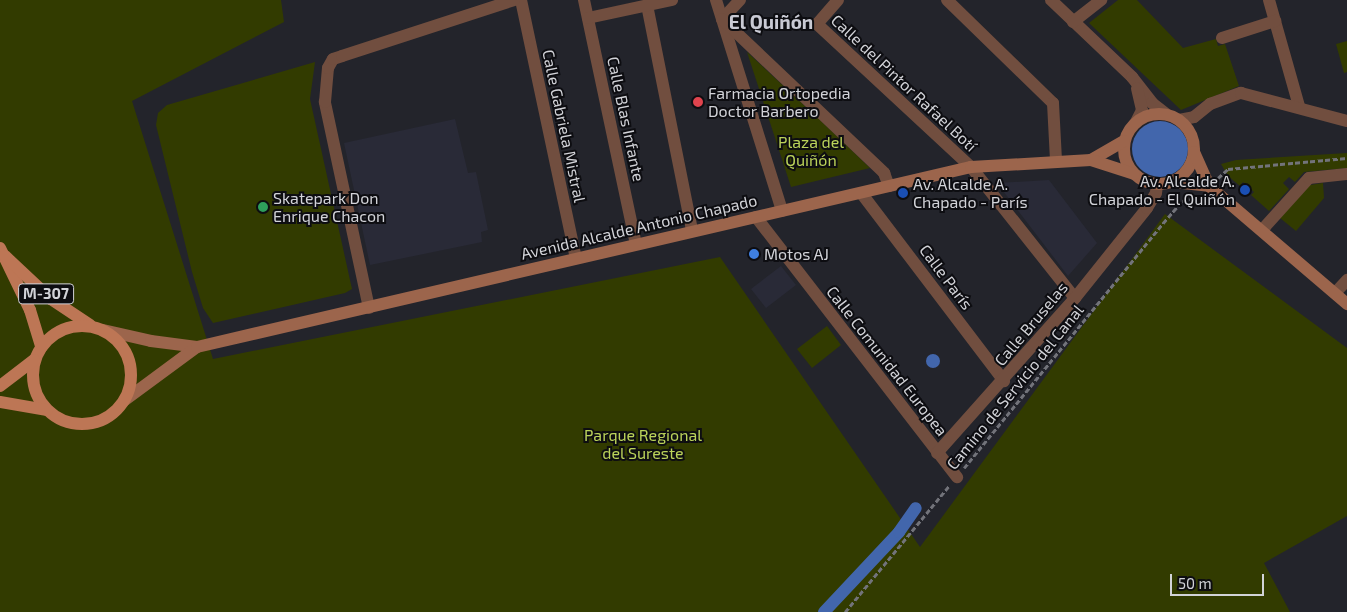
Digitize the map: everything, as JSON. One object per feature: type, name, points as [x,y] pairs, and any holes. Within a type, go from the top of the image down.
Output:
[{"type":"main road","points":[[1209,186],[1173,182],[1157,185],[1134,174],[1125,159],[1124,141],[1136,122],[1145,116],[1166,114],[1179,120],[1191,134],[1194,152],[1209,186],[1347,304]]},
{"type":"main road","name":"Avenida Alcalde Antonio Chapado","points":[[1091,160],[1124,141]]},
{"type":"main road","points":[[1173,182],[1188,170],[1194,152]]},
{"type":"main road","name":"Avenida Alcalde Antonio Chapado","points":[[197,346],[369,308],[576,258],[862,194],[972,167],[1091,160],[1134,174]]},
{"type":"main road","name":"M-307","points":[[3,252],[51,299],[116,339],[126,352],[131,368],[130,385],[125,400]]},
{"type":"main road","name":"M-307","points":[[3,252],[30,310],[40,347]]},
{"type":"main road","points":[[97,328],[151,341],[197,346]]},
{"type":"main road","name":"M-307","points":[[47,410],[34,387],[34,360],[40,347],[62,329],[97,328]]},
{"type":"main road","points":[[0,402],[47,410],[66,421],[88,424],[103,420],[125,400],[197,346]]},
{"type":"main road","name":"M-307","points":[[0,386],[34,360]]},
{"type":"street","points":[[369,308],[325,102],[328,68],[333,59],[514,0]]},
{"type":"street","name":"Calle Gabriela Mistral","points":[[521,0],[576,258]]},
{"type":"street","name":"Calle Blas Infante","points":[[584,0],[636,244]]},
{"type":"street","points":[[588,18],[672,0]]},
{"type":"street","points":[[716,0],[782,211]]},
{"type":"street","points":[[722,19],[740,0]]},
{"type":"street","name":"Calle del Pintor Rafael Botí","points":[[838,0],[816,24],[972,167]]},
{"type":"street","points":[[947,0],[1053,103],[1056,161]]},
{"type":"street","points":[[1051,0],[1132,77],[1152,104],[1166,114]]},
{"type":"street","points":[[1073,22],[1101,0]]},
{"type":"street","points":[[1269,0],[1299,106]]},
{"type":"street","points":[[647,6],[692,231]]},
{"type":"street","points":[[722,19],[884,173],[889,186]]},
{"type":"street","points":[[1222,38],[1275,21]]},
{"type":"street","points":[[1132,77],[1142,110],[1136,122]]},
{"type":"street","points":[[1179,120],[1194,117],[1210,104],[1241,93],[1299,106],[1347,121]]},
{"type":"street","points":[[972,167],[1075,298]]},
{"type":"street","points":[[1262,230],[1309,178],[1347,174]]},
{"type":"street","name":"Calle Bruselas","points":[[937,453],[1004,381],[1075,298],[1147,208],[1156,193],[1157,185]]},
{"type":"street","name":"Calle París","points":[[862,194],[1004,381]]},
{"type":"street","name":"Calle Comunidad Europea","points":[[756,217],[937,453]]},
{"type":"street","points":[[1335,294],[1347,280]]},
{"type":"street","points":[[937,453],[957,477]]},
{"type":"path","name":"Camino de Servicio del Canal","points":[[845,612],[1182,201],[1197,199],[1228,169],[1347,158]]},
{"type":"shaded area","points":[[455,119],[468,173],[476,172],[488,230],[481,232],[482,242],[370,265],[344,143]]},
{"type":"shaded area","points":[[1049,180],[1097,243],[1068,276],[997,183]]},
{"type":"shaded area","points":[[781,266],[796,285],[766,308],[751,289]]},
{"type":"green space","name":"Parque Regional del Sureste","points":[[0,0],[281,0],[284,22],[132,101],[213,359],[720,257],[920,547],[1165,214],[1347,348],[1347,516],[1264,563],[1290,612],[0,612]]},
{"type":"green space","points":[[1118,0],[1137,0],[1183,48],[1216,39],[1218,46],[1225,44],[1239,86],[1181,110],[1089,23]]},
{"type":"green space","points":[[1347,41],[1347,72],[1344,73],[1336,44]]},
{"type":"green space","name":"Plaza del Quiñón","points":[[747,52],[822,122],[870,168],[791,187]]},
{"type":"green space","points":[[315,62],[310,99],[352,289],[345,293],[213,323],[203,308],[192,272],[156,125],[158,113],[167,105]]},
{"type":"green space","points":[[1347,153],[1347,168],[1304,172],[1295,182],[1289,177],[1283,183],[1289,189],[1269,211],[1251,195],[1254,192],[1243,182],[1240,186],[1228,176],[1221,164],[1236,160]]},
{"type":"green space","points":[[1323,183],[1324,198],[1296,231],[1280,218],[1310,185]]},
{"type":"green space","points":[[827,326],[841,345],[812,368],[797,349]]},
{"type":"water","points":[[1160,121],[1171,123],[1180,129],[1186,138],[1188,149],[1186,160],[1180,169],[1171,175],[1160,177],[1149,175],[1140,169],[1134,160],[1132,149],[1134,138],[1140,129],[1149,123]]},
{"type":"water","points":[[933,354],[938,356],[940,361],[938,366],[933,368],[928,366],[926,361],[928,356]]},
{"type":"waterway","points":[[824,612],[899,532],[916,508]]},
{"type":"place","name":"Farmacia Ortopedia Doctor Barbero","points":[[698,102]]},
{"type":"place","name":"Av. Alcalde A. Chapado - El Quiñón","points":[[1245,190]]},
{"type":"place","name":"Av. Alcalde A. Chapado - París","points":[[903,193]]},
{"type":"place","name":"Skatepark Don Enrique Chacon","points":[[263,207]]},
{"type":"place","name":"Motos AJ","points":[[754,254]]},
{"type":"district","name":"El Quiñón","points":[[771,22]]}]
